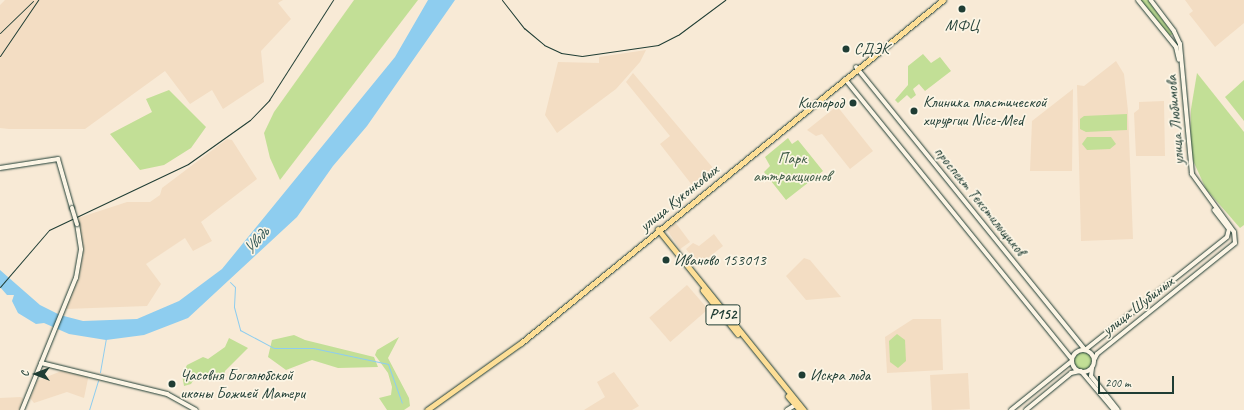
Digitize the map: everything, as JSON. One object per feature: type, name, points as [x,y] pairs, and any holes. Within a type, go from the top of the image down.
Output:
[{"type":"main road","name":"улица Куконковых","points":[[427,410],[521,342],[939,0]]},
{"type":"main road","name":"улица Куконковых","points":[[856,68],[943,0]]},
{"type":"main road","name":"улица Любимова","points":[[1138,0],[1170,41],[1179,56],[1190,175],[1196,188],[1228,229],[1228,235]]},
{"type":"main road","name":"улица Любимова","points":[[1151,0],[1177,35],[1181,50],[1188,160],[1192,174],[1236,238]]},
{"type":"main road","points":[[1170,41],[1177,35]]},
{"type":"main road","name":"проспект Текстильщиков","points":[[856,68],[1085,350]]},
{"type":"main road","name":"улица Куконковых","points":[[724,177],[849,75]]},
{"type":"main road","name":"проспект Текстильщиков","points":[[849,75],[850,85],[1072,360]]},
{"type":"main road","points":[[0,168],[58,159],[81,246],[79,264],[63,309],[22,410]]},
{"type":"main road","name":"Р152","points":[[658,231],[800,410]]},
{"type":"main road","name":"улица Шубиных","points":[[1085,350],[1193,265],[1228,235]]},
{"type":"main road","name":"улица Шубиных","points":[[1094,360],[1097,354],[1233,246],[1236,238]]},
{"type":"main road","points":[[1193,265],[1199,273]]},
{"type":"main road","name":"улица Куконковых","points":[[423,410],[521,342]]},
{"type":"main road","points":[[1010,410],[1072,360],[1076,352],[1085,350],[1094,360],[1091,376],[1118,410]]},
{"type":"main road","points":[[1072,360],[1114,410]]},
{"type":"main road","points":[[42,362],[167,394],[196,410]]},
{"type":"main road","points":[[1026,410],[1070,374],[1092,367]]},
{"type":"main road","points":[[787,410],[797,405]]},
{"type":"main road","name":"Р152","points":[[797,405],[804,410]]},
{"type":"shaded area","points":[[5,0],[283,0],[278,3],[291,19],[261,51],[264,82],[223,109],[212,90],[190,104],[165,71],[85,129],[9,129],[0,128],[0,5]]},
{"type":"shaded area","points":[[1185,0],[1244,0],[1244,23],[1215,47],[1189,14],[1193,11]]},
{"type":"shaded area","points":[[646,50],[640,62],[616,89],[557,133],[545,115],[558,62],[599,63],[599,57]]},
{"type":"shaded area","points":[[1116,61],[1124,74],[1128,111],[1133,239],[1081,241],[1077,85],[1084,86]]},
{"type":"shaded area","points":[[633,73],[713,168],[692,185],[660,144],[670,136],[626,82]]},
{"type":"shaded area","points":[[1073,89],[1072,171],[1030,171],[1032,121]]},
{"type":"shaded area","points":[[1164,101],[1165,156],[1136,156],[1134,113],[1139,109],[1139,102]]},
{"type":"shaded area","points":[[837,106],[873,151],[850,169],[822,134],[816,136],[807,130]]},
{"type":"shaded area","points":[[227,139],[232,140],[257,179],[201,222],[212,241],[193,251],[185,238],[146,264],[161,284],[147,306],[65,309],[83,256],[78,218],[127,202],[150,202],[160,195],[162,188]]},
{"type":"shaded area","points":[[675,222],[690,242],[680,249],[667,230]]},
{"type":"shaded area","points":[[714,234],[723,246],[699,265],[686,249],[693,243],[699,246]]},
{"type":"shaded area","points":[[804,258],[810,260],[841,297],[806,300],[786,276]]},
{"type":"shaded area","points":[[687,285],[708,309],[670,342],[649,318]]},
{"type":"shaded area","points":[[913,319],[941,319],[943,370],[887,373],[885,337]]},
{"type":"shaded area","points":[[66,369],[89,374],[84,398],[67,392],[34,403],[30,398],[37,381]]},
{"type":"shaded area","points":[[614,372],[639,406],[632,410],[584,410],[605,397],[597,382]]},
{"type":"shaded area","points":[[968,373],[970,409],[932,410],[930,375]]},
{"type":"shaded area","points":[[21,397],[24,399],[20,410],[0,410],[0,398]]},
{"type":"green space","points":[[354,0],[418,0],[280,180],[270,158],[264,133],[274,112]]},
{"type":"green space","points":[[1140,0],[1148,0],[1173,34],[1169,36]]},
{"type":"green space","points":[[923,54],[931,63],[940,57],[951,71],[925,91],[919,84],[913,89],[916,95],[911,99],[907,95],[898,103],[895,100],[908,85],[908,66]]},
{"type":"green space","points":[[1197,73],[1244,132],[1244,225],[1240,228],[1206,189],[1190,154],[1191,109]]},
{"type":"green space","points":[[1244,80],[1244,121],[1225,97]]},
{"type":"green space","points":[[169,90],[206,127],[191,148],[164,165],[140,170],[110,134],[152,112],[146,99]]},
{"type":"green space","points":[[1127,114],[1127,130],[1086,132],[1080,129],[1080,119],[1084,116]]},
{"type":"green space","points":[[1087,137],[1111,137],[1116,144],[1110,149],[1087,150],[1082,144]]},
{"type":"green space","name":"Парк аттракционов","points":[[788,138],[792,144],[798,140],[823,171],[786,200],[764,172],[770,166],[765,157]]},
{"type":"green space","points":[[897,334],[905,340],[906,361],[898,368],[890,362],[889,341]]},
{"type":"green space","points":[[294,335],[305,340],[374,357],[378,367],[338,368],[312,360],[286,370],[268,357],[272,340]]},
{"type":"green space","points":[[399,337],[388,358],[409,398],[410,406],[404,410],[387,410],[379,398],[391,395],[392,387],[388,373],[375,355],[377,350]]},
{"type":"green space","points":[[229,338],[248,348],[225,371],[224,377],[196,376],[191,384],[184,386],[182,375],[187,365],[203,357],[208,359],[225,347]]},
{"type":"green space","points":[[1083,352],[1089,355],[1092,361],[1089,367],[1083,370],[1077,367],[1074,361],[1077,355]]},
{"type":"water","name":"Уводь","points":[[428,0],[455,0],[367,126],[333,166],[297,217],[188,318],[144,335],[106,340],[69,334],[44,323],[36,324],[18,313],[12,301],[14,295],[7,295],[0,287],[0,270],[40,305],[60,315],[83,321],[137,319],[179,301],[222,269],[395,57]]},
{"type":"waterway","points":[[230,282],[235,287],[234,307],[240,330],[274,348],[313,348],[388,364],[402,403]]},
{"type":"waterway","points":[[100,372],[106,339]]},
{"type":"waterway","points":[[89,410],[98,380]]},
{"type":"railway","points":[[0,56],[38,0]]},
{"type":"railway","points":[[0,287],[49,230],[188,164],[250,120],[269,100],[333,0]]},
{"type":"railway","points":[[502,0],[524,28],[544,45],[561,53],[582,56],[658,45],[678,35],[725,0]]},
{"type":"railway","points":[[0,33],[33,1]]},
{"type":"place","name":"МФЦ","points":[[962,9]]},
{"type":"place","name":"СДЭК","points":[[846,49]]},
{"type":"place","name":"Кислород","points":[[853,103]]},
{"type":"place","name":"Клиника пластической хирургии Nice-Med","points":[[914,111]]},
{"type":"place","name":"Иваново 153013","points":[[666,260]]},
{"type":"place","name":"Искра льда","points":[[802,375]]},
{"type":"place","name":"Часовня Боголюбской иконы Божией Матери","points":[[172,384]]}]
